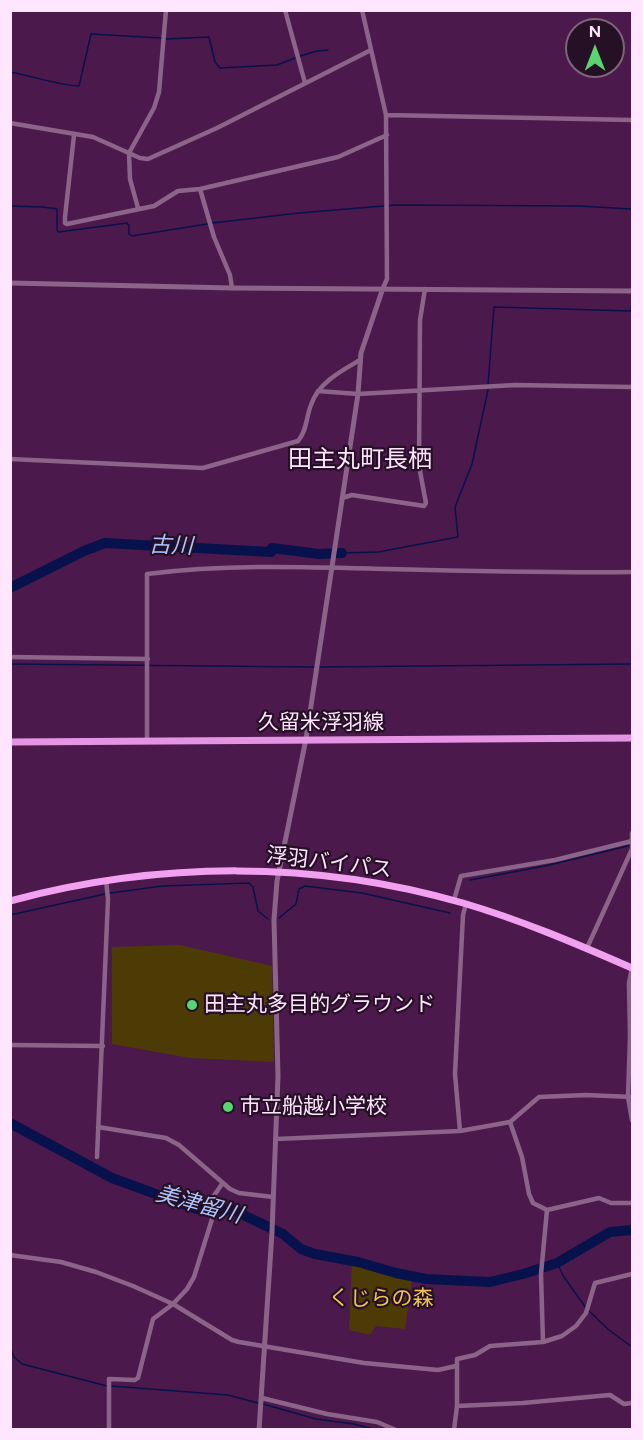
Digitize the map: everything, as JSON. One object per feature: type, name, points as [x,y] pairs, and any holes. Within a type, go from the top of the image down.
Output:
[{"type":"highway","name":"浮羽バイパス","points":[[10,901],[106,880],[196,871],[279,872],[360,880],[454,900],[521,922],[632,968]]},
{"type":"main road","name":"久留米浮羽線","points":[[10,742],[633,738]]},
{"type":"street","points":[[138,208],[130,179],[129,153],[154,108],[159,92],[166,10]]},
{"type":"street","points":[[285,10],[305,83]]},
{"type":"street","points":[[259,1430],[276,1139],[278,1076],[274,920],[279,872],[306,739],[358,394],[360,360],[365,337],[387,279],[386,115],[362,10]]},
{"type":"street","points":[[10,123],[39,126],[53,132],[93,137],[140,158],[156,157],[371,50]]},
{"type":"street","points":[[386,115],[633,120]]},
{"type":"street","points":[[74,135],[65,223],[67,224],[154,206],[178,191],[200,189],[338,157],[387,135]]},
{"type":"street","points":[[200,189],[214,237],[230,275],[232,288]]},
{"type":"street","points":[[10,283],[232,288],[633,291]]},
{"type":"street","points":[[342,498],[352,495],[424,506],[426,497],[418,466],[420,320],[425,289]]},
{"type":"street","points":[[10,459],[203,468],[298,441],[303,435],[311,404],[318,391],[341,370],[360,360]]},
{"type":"street","points":[[318,391],[358,394],[515,385],[633,387]]},
{"type":"street","points":[[147,740],[147,574],[274,565],[540,573],[633,572]]},
{"type":"street","points":[[10,657],[148,659]]},
{"type":"street","points":[[587,948],[632,845],[633,833]]},
{"type":"street","points":[[454,900],[461,876],[632,845]]},
{"type":"street","points":[[97,1157],[108,899],[106,880]]},
{"type":"street","points":[[460,1131],[455,1074],[463,915],[466,904]]},
{"type":"street","points":[[632,968],[629,983],[630,1097],[633,1120]]},
{"type":"street","points":[[10,1045],[103,1046]]},
{"type":"street","points":[[276,1139],[460,1131],[510,1122],[539,1097],[585,1095],[630,1097]]},
{"type":"street","points":[[510,1122],[522,1157],[533,1203],[547,1210],[600,1198],[611,1203],[633,1203]]},
{"type":"street","points":[[98,1127],[166,1138],[192,1155],[222,1184],[239,1194],[273,1197]]},
{"type":"street","points":[[109,1430],[109,1378],[135,1380],[138,1378],[153,1319],[173,1304],[187,1289],[194,1277],[213,1216],[213,1197],[222,1184]]},
{"type":"street","points":[[543,1342],[542,1257],[547,1210]]},
{"type":"street","points":[[10,1255],[61,1262],[96,1272],[173,1304],[232,1340],[364,1363],[438,1370],[456,1366]]},
{"type":"street","points":[[454,1430],[457,1359],[475,1355],[490,1346],[543,1342],[562,1336],[576,1326],[588,1309],[595,1283],[633,1274]]},
{"type":"street","points":[[456,1406],[610,1395],[624,1404],[633,1403]]},
{"type":"street","points":[[262,1398],[327,1414],[364,1419],[396,1430]]},
{"type":"green space","name":"田主丸多目的グラウンド","points":[[180,945],[272,966],[274,1062],[190,1058],[112,1044],[112,947]]},
{"type":"green space","name":"くじらの森","points":[[352,1262],[412,1279],[405,1329],[376,1326],[370,1335],[349,1330]]},
{"type":"waterway","points":[[10,72],[79,86],[91,34],[161,38]]},
{"type":"waterway","points":[[166,39],[209,37],[215,62],[220,68],[277,65],[295,58]]},
{"type":"waterway","points":[[300,56],[328,50]]},
{"type":"waterway","points":[[212,223],[395,205],[579,206],[632,209]]},
{"type":"waterway","points":[[10,206],[57,209],[57,230],[59,232],[127,223],[129,234],[132,236],[207,224]]},
{"type":"waterway","points":[[488,385],[494,307],[631,311],[632,302]]},
{"type":"waterway","points":[[342,553],[378,552],[458,537],[455,507],[472,464],[488,390]]},
{"type":"waterway","name":"古川","points":[[10,588],[105,543],[271,552],[272,548],[319,554],[342,553]]},
{"type":"waterway","points":[[10,664],[314,667]]},
{"type":"waterway","points":[[318,667],[632,664]]},
{"type":"waterway","points":[[470,880],[545,866],[632,845]]},
{"type":"waterway","points":[[110,893],[163,886],[249,883],[253,887],[258,911],[268,919]]},
{"type":"waterway","points":[[279,918],[296,904],[299,889],[305,886],[362,893],[450,913]]},
{"type":"waterway","points":[[10,915],[105,894]]},
{"type":"waterway","name":"美津留川","points":[[10,1123],[112,1178],[197,1209],[233,1210],[283,1234],[301,1249],[426,1279],[490,1282],[557,1263],[610,1232],[632,1230]]},
{"type":"waterway","points":[[557,1263],[586,1308]]},
{"type":"waterway","points":[[589,1311],[632,1347]]},
{"type":"waterway","points":[[10,1347],[14,1357],[22,1364],[107,1386]]},
{"type":"waterway","points":[[111,1386],[228,1395],[258,1403]]},
{"type":"waterway","points":[[263,1404],[316,1419],[354,1424],[376,1430]]},
{"type":"place","name":"田主丸多目的グラウンド","points":[[192,1005]]},
{"type":"place","name":"市立船越小学校","points":[[228,1107]]},
{"type":"district","name":"田主丸町長栖","points":[[360,460]]}]
